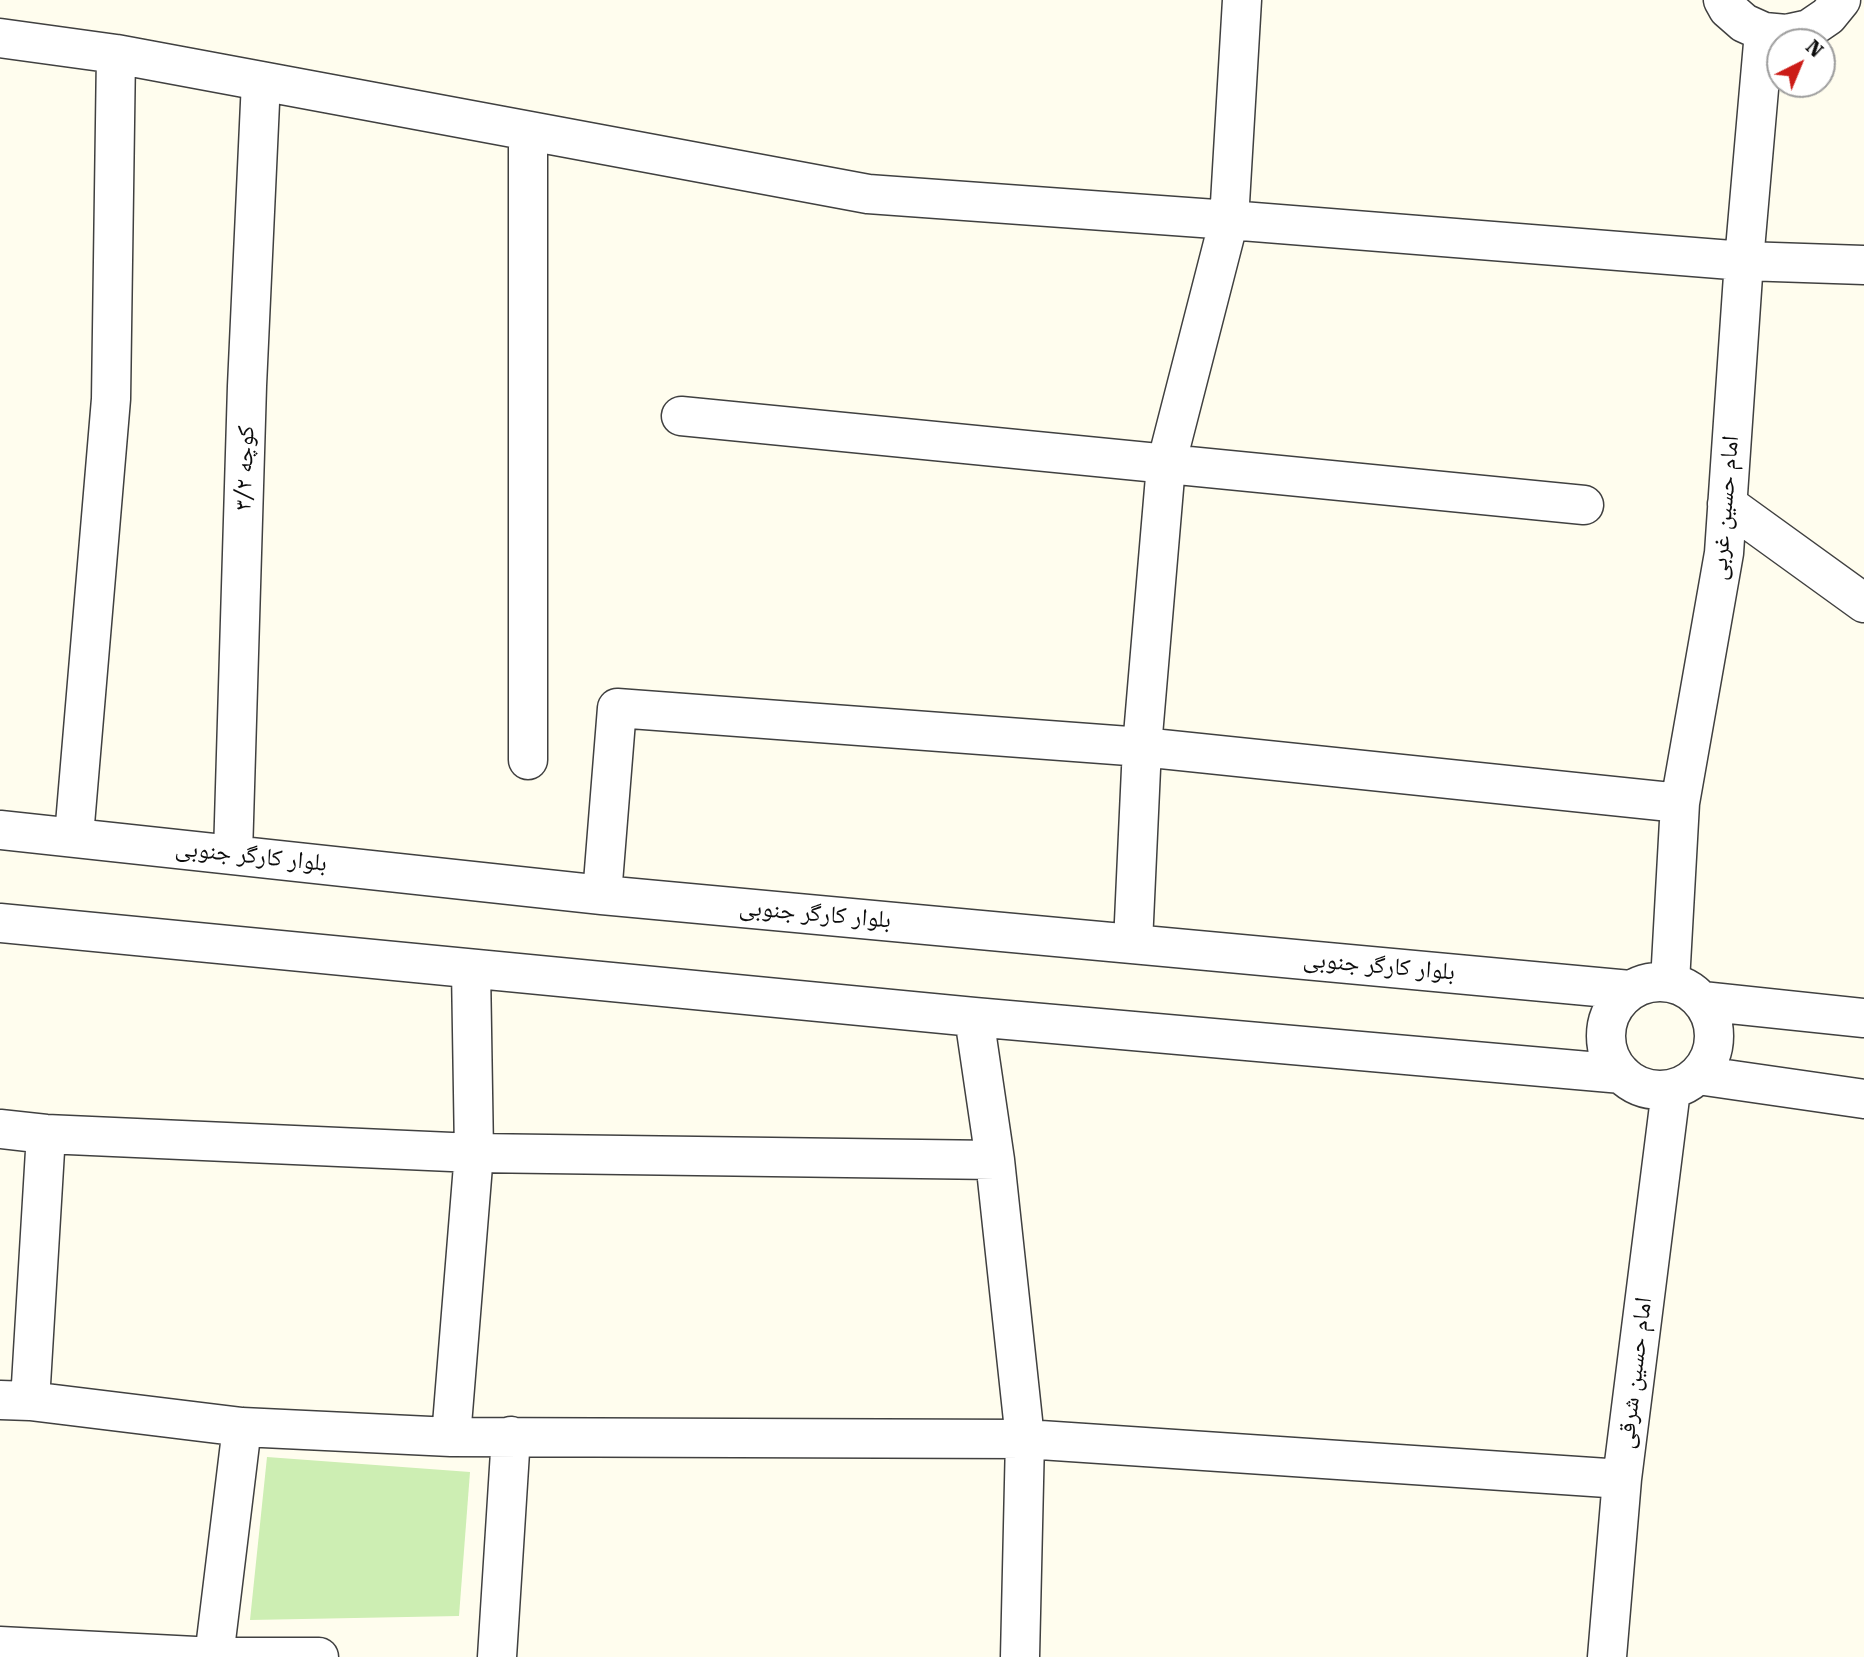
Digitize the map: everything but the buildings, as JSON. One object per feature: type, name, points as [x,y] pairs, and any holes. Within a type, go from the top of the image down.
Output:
[{"type":"street","points":[[1133,943],[1142,747],[1166,465],[1229,220],[1242,0]]},
{"type":"street","points":[[1723,0],[1728,9],[1744,23],[1764,32],[1786,34],[1809,29],[1828,16],[1841,0]]},
{"type":"street","name":"امام حسین غربی","points":[[1670,982],[1679,803],[1724,553],[1744,261],[1764,32]]},
{"type":"street","points":[[0,38],[116,54],[868,194],[1744,261],[1864,265]]},
{"type":"street","points":[[74,836],[111,399],[116,54]]},
{"type":"street","name":"کوچه ۳/۲","points":[[233,854],[247,386],[261,81]]},
{"type":"street","points":[[528,131],[528,760]]},
{"type":"street","points":[[681,416],[1584,505]]},
{"type":"street","points":[[1727,504],[1864,603]]},
{"type":"street","points":[[602,895],[617,708],[1142,747],[1679,803]]},
{"type":"street","name":"بلوار کارگر جنوبی","points":[[0,830],[602,895],[1630,990]]},
{"type":"street","points":[[0,923],[974,1017],[1622,1074]]},
{"type":"street","points":[[451,1437],[474,1153],[471,969]]},
{"type":"street","points":[[1650,982],[1670,982],[1693,993],[1702,1001],[1710,1013],[1715,1039],[1707,1065],[1684,1082],[1660,1090],[1639,1086],[1622,1074],[1612,1061],[1606,1046],[1610,1014],[1618,1001],[1630,990],[1650,982]]},
{"type":"street","points":[[1702,1001],[1864,1018]]},
{"type":"street","points":[[974,1017],[995,1160],[1025,1440],[1020,1657]]},
{"type":"street","points":[[1684,1082],[1864,1099]]},
{"type":"street","name":"امام حسین شرقی","points":[[1607,1657],[1622,1479],[1684,1082]]},
{"type":"street","points":[[0,1129],[47,1134],[474,1153],[995,1160]]},
{"type":"street","points":[[47,1134],[15,1401],[242,1427],[451,1437],[1025,1440],[1622,1479]]},
{"type":"street","points":[[215,1657],[242,1427]]},
{"type":"street","points":[[497,1657],[511,1436]]},
{"type":"street","points":[[0,1646],[215,1657],[319,1657]]},
{"type":"green space","points":[[267,1457],[470,1472],[459,1616],[250,1620]]}]
